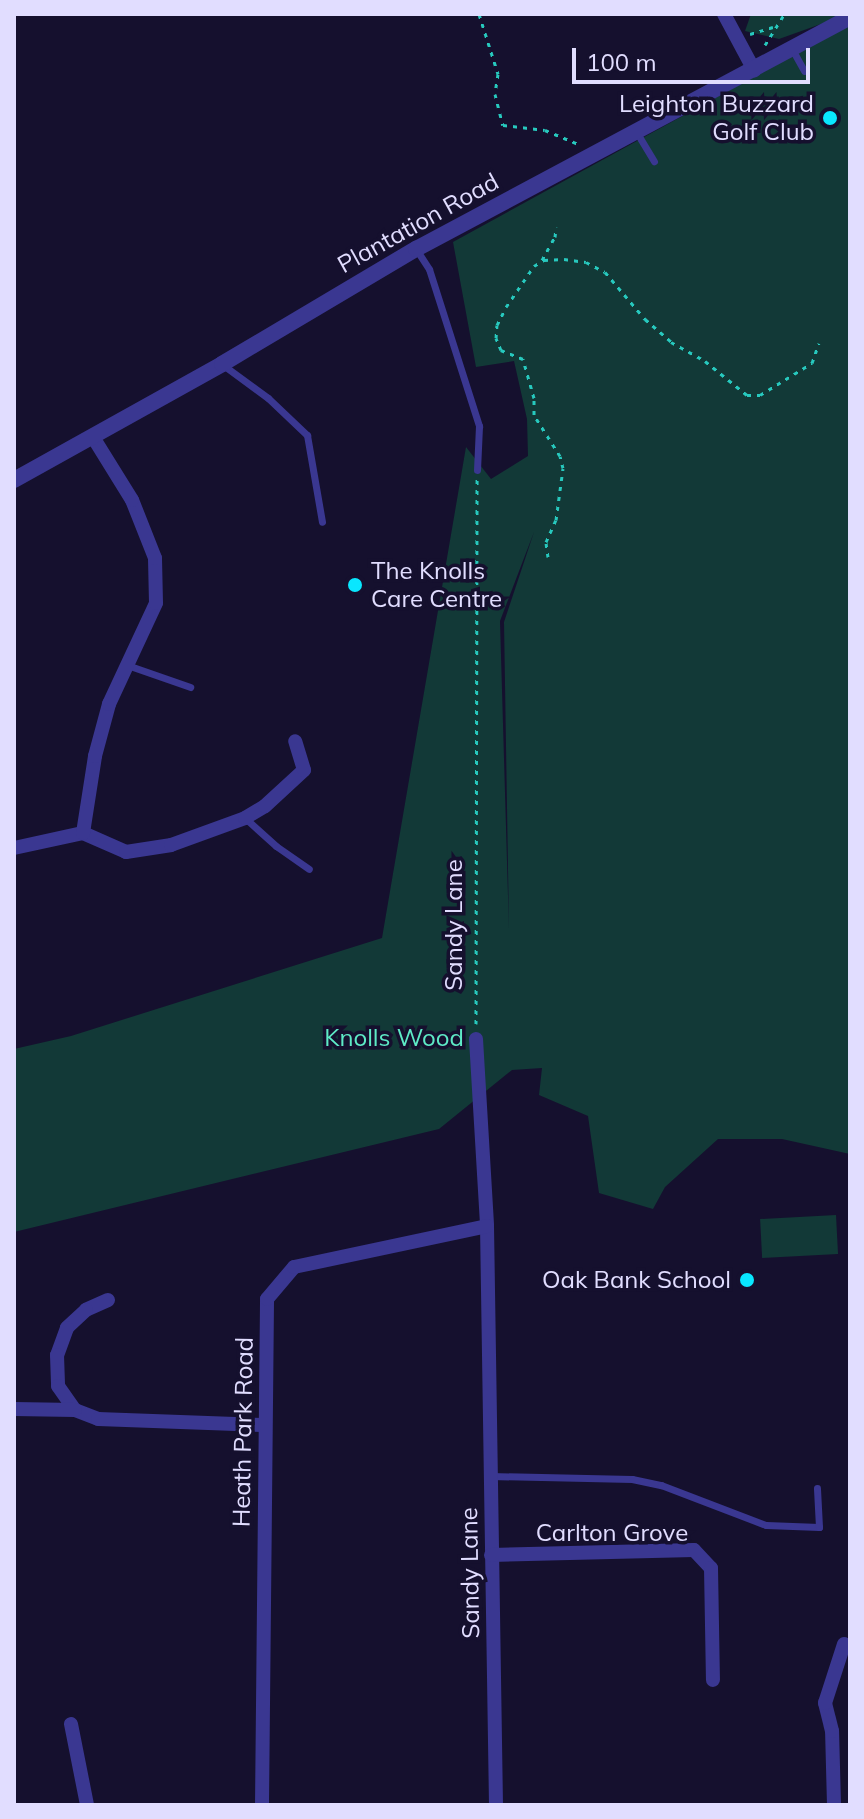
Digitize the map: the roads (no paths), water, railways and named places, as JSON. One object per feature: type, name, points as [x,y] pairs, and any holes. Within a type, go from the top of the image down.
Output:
[{"type":"street","points":[[724,14],[754,70]]},
{"type":"street","name":"Plantation Road","points":[[14,480],[222,364],[416,249],[850,17]]},
{"type":"street","points":[[83,833],[95,756],[109,704],[156,603],[155,558],[132,500],[93,437]]},
{"type":"street","points":[[14,848],[83,833],[126,852],[171,845],[245,818],[265,806],[304,770],[295,741]]},
{"type":"street","name":"Sandy Lane","points":[[476,1039],[487,1226],[496,1805]]},
{"type":"street","name":"Heath Park Road","points":[[262,1805],[263,1425],[267,1299],[294,1267],[487,1226]]},
{"type":"street","points":[[75,1410],[58,1386],[57,1355],[67,1328],[86,1310],[108,1300]]},
{"type":"street","points":[[14,1409],[75,1410],[98,1419],[263,1425]]},
{"type":"street","name":"Carlton Grove","points":[[491,1555],[694,1550],[711,1568],[713,1680]]},
{"type":"street","points":[[834,1805],[832,1731],[825,1703],[844,1644]]},
{"type":"street","points":[[71,1724],[87,1805]]},
{"type":"lane","points":[[792,49],[804,71]]},
{"type":"lane","points":[[636,131],[654,161]]},
{"type":"lane","points":[[416,249],[429,269],[479,426],[477,470]]},
{"type":"lane","points":[[222,364],[268,398],[307,435],[322,522]]},
{"type":"lane","points":[[125,665],[190,687]]},
{"type":"lane","points":[[245,818],[276,846],[309,869]]},
{"type":"lane","points":[[490,1476],[632,1479],[661,1485],[766,1525],[819,1527],[817,1488]]},
{"type":"place","name":"Leighton Buzzard Golf Club","points":[[830,118]]},
{"type":"place","name":"The Knolls Care Centre","points":[[355,585]]},
{"type":"place","name":"Oak Bank School","points":[[747,1280]]},
{"type":"park label","name":"Knolls Wood","points":[[394,1038]]}]
